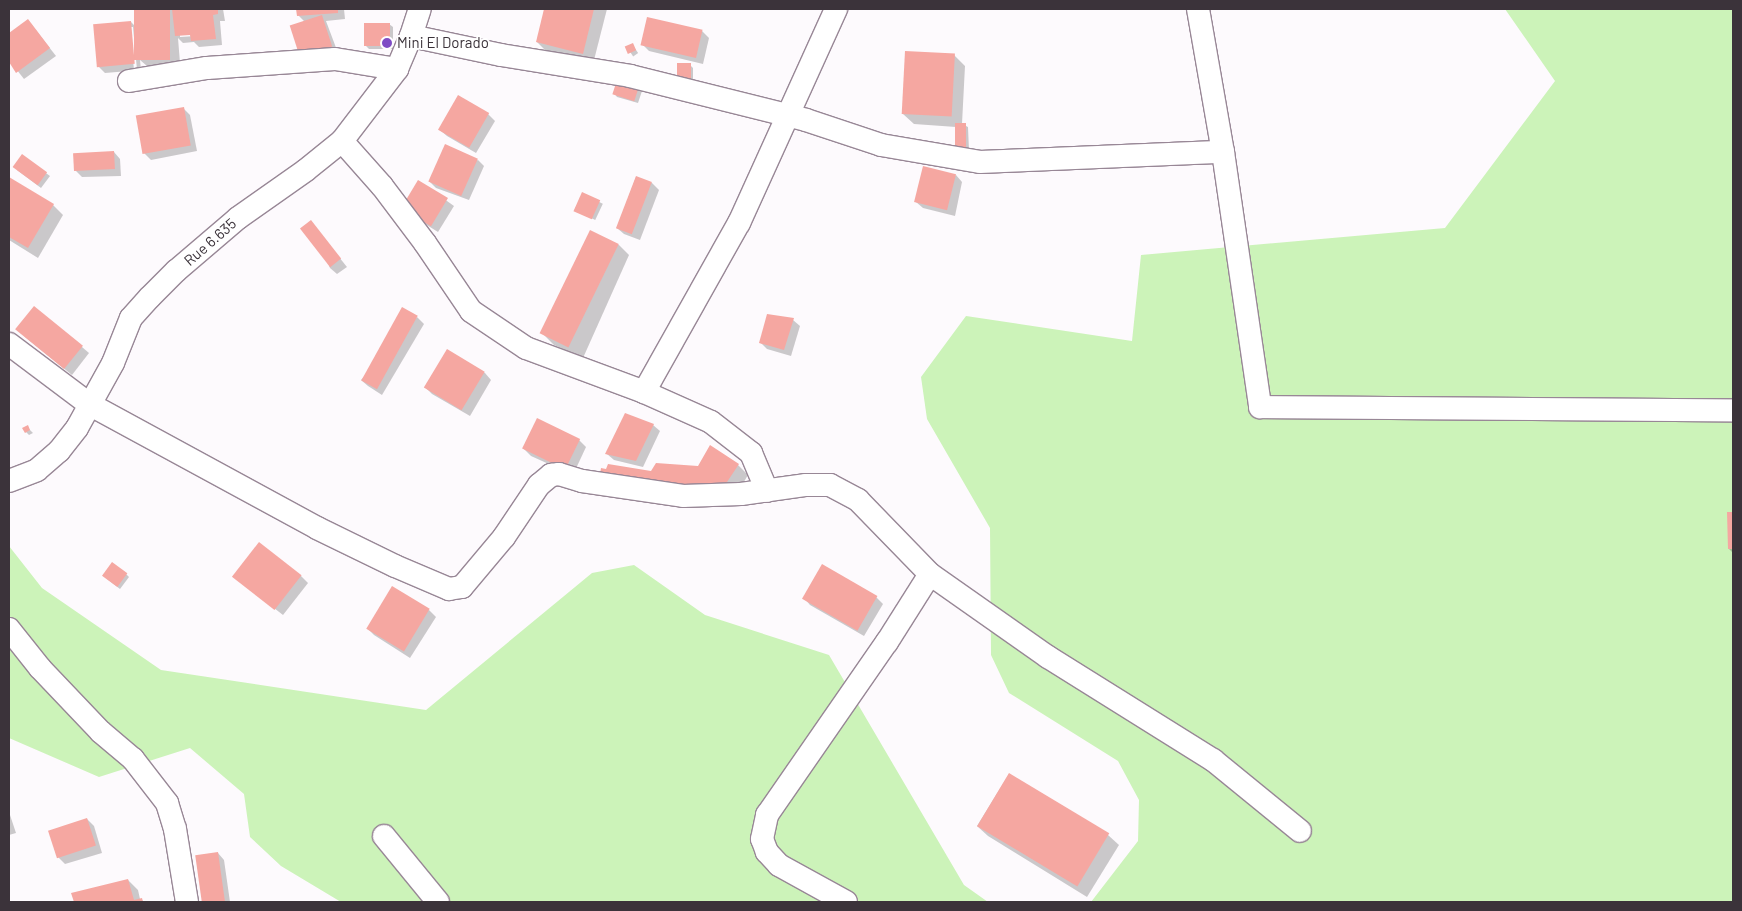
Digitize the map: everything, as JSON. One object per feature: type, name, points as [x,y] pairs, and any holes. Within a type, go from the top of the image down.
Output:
[{"type":"street","name":"Rue 6.635","points":[[9,481],[37,470],[58,451],[77,428],[113,363],[131,318],[150,297],[176,271],[238,218],[306,170],[342,141],[397,68],[420,9]]},
{"type":"street","points":[[644,392],[738,223],[836,9]]},
{"type":"street","points":[[1198,9],[1223,152],[1260,407],[1733,410]]},
{"type":"street","points":[[411,36],[501,55],[630,76],[786,115],[881,145],[980,162],[1223,152]]},
{"type":"street","points":[[129,80],[207,68],[335,59],[397,68]]},
{"type":"street","points":[[342,141],[382,186],[425,242],[471,311],[526,348],[644,392],[711,422],[751,453],[767,491]]},
{"type":"street","points":[[9,344],[89,404],[318,528],[395,566],[449,589],[462,587],[504,537],[539,485],[552,475],[560,474],[582,481],[683,496],[742,494],[830,485],[858,500],[930,574],[1048,657],[1212,760],[1300,831]]},
{"type":"street","points":[[846,902],[779,865],[767,852],[762,839],[767,815],[887,642],[930,574]]},
{"type":"street","points":[[9,629],[40,668],[101,732],[133,760],[167,803],[175,829],[186,902]]},
{"type":"street","points":[[384,836],[438,902]]},
{"type":"green space","points":[[1505,9],[1733,9],[1733,902],[1091,902],[1138,841],[1139,800],[1118,761],[1009,693],[991,655],[990,528],[927,419],[921,377],[966,316],[1132,341],[1141,255],[1445,228],[1555,81]]},
{"type":"green space","points":[[9,546],[42,588],[161,670],[426,710],[592,573],[634,565],[705,615],[829,655],[964,885],[988,902],[341,902],[281,866],[250,837],[244,794],[190,748],[99,777],[9,738]]},
{"type":"building","points":[[134,9],[170,9],[170,60],[134,60]]},
{"type":"building","points":[[172,9],[218,9],[218,14],[213,15],[216,39],[191,41],[190,35],[175,36]]},
{"type":"building","points":[[296,9],[338,9],[338,13],[297,16]]},
{"type":"building","points":[[544,9],[594,9],[583,54],[536,42]]},
{"type":"building","points":[[322,15],[332,46],[300,57],[290,26]]},
{"type":"building","points":[[647,17],[703,30],[696,58],[640,45]]},
{"type":"building","points":[[28,19],[50,48],[16,73],[9,62],[9,33]]},
{"type":"building","points":[[131,21],[135,64],[97,67],[93,24]]},
{"type":"building","points":[[364,23],[390,23],[390,46],[364,46]]},
{"type":"building","points":[[633,43],[636,50],[628,54],[625,47]]},
{"type":"building","points":[[905,51],[955,54],[952,117],[902,114]]},
{"type":"building","points":[[677,63],[691,63],[691,87],[677,87]]},
{"type":"building","points":[[617,80],[639,87],[634,101],[612,94]]},
{"type":"building","points":[[458,95],[489,113],[469,148],[438,130]]},
{"type":"building","points":[[184,107],[191,145],[143,154],[136,116]]},
{"type":"building","points":[[955,123],[966,123],[966,148],[955,148]]},
{"type":"building","points":[[445,144],[478,159],[461,196],[428,181]]},
{"type":"building","points":[[114,151],[115,169],[74,171],[73,153]]},
{"type":"building","points":[[22,154],[47,172],[38,185],[13,167]]},
{"type":"building","points":[[923,166],[956,174],[947,210],[914,202]]},
{"type":"building","points":[[636,176],[652,182],[632,234],[616,228]]},
{"type":"building","points":[[9,177],[54,204],[28,248],[9,237]]},
{"type":"building","points":[[418,180],[448,198],[431,226],[401,208]]},
{"type":"building","points":[[582,192],[600,200],[592,219],[573,211]]},
{"type":"building","points":[[311,220],[341,259],[330,267],[300,229]]},
{"type":"building","points":[[590,230],[619,244],[568,347],[540,333]]},
{"type":"building","points":[[34,306],[83,346],[64,369],[15,329]]},
{"type":"building","points":[[402,307],[418,316],[377,389],[361,380]]},
{"type":"building","points":[[767,314],[794,318],[784,350],[759,343]]},
{"type":"building","points":[[447,349],[485,372],[462,410],[424,388]]},
{"type":"building","points":[[625,413],[654,424],[636,461],[605,454]]},
{"type":"building","points":[[537,418],[580,439],[565,470],[522,449]]},
{"type":"building","points":[[28,425],[30,430],[25,433],[22,428]]},
{"type":"building","points":[[710,445],[739,464],[725,485],[685,486],[600,474],[601,468],[606,469],[608,464],[651,471],[656,463],[698,466]]},
{"type":"building","points":[[1727,512],[1733,512],[1733,549],[1728,549]]},
{"type":"building","points":[[259,542],[302,575],[274,610],[232,577]]},
{"type":"building","points":[[112,562],[127,573],[117,587],[102,576]]},
{"type":"building","points":[[822,564],[877,596],[857,631],[802,599]]},
{"type":"building","points":[[392,586],[430,609],[404,652],[366,629]]},
{"type":"building","points":[[1009,773],[1109,833],[1077,886],[977,826]]},
{"type":"building","points":[[87,818],[96,846],[57,858],[48,831]]},
{"type":"building","points":[[218,852],[225,902],[202,902],[195,855]]},
{"type":"building","points":[[128,879],[134,900],[142,898],[143,902],[74,902],[71,893]]},
{"type":"place","name":"Mini El Dorado","points":[[387,43]]}]
